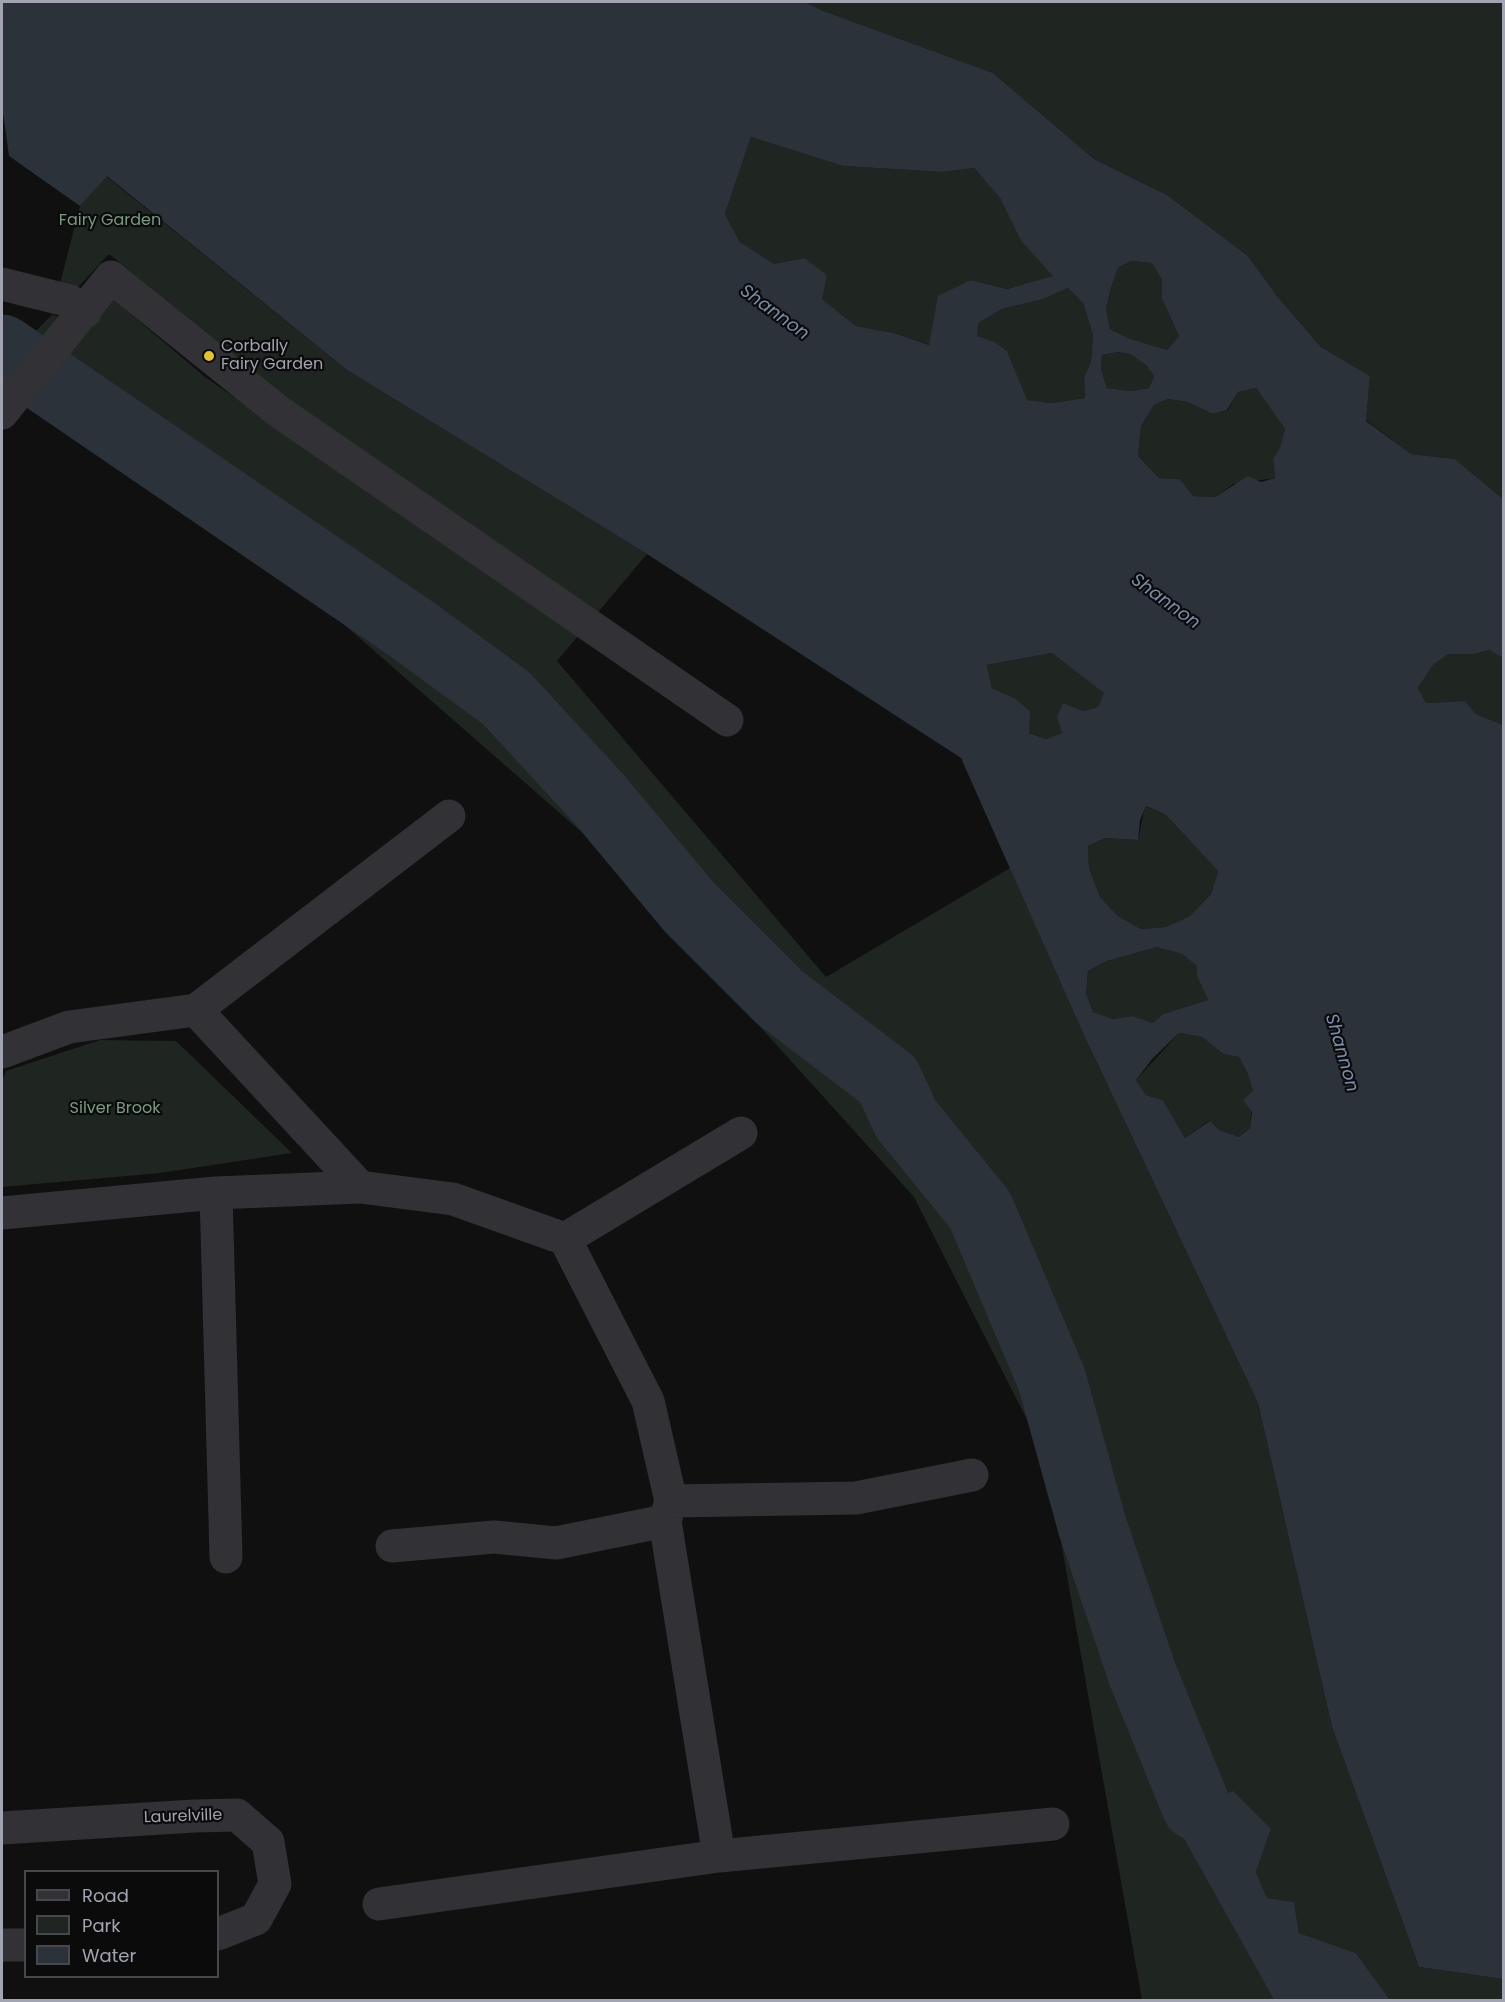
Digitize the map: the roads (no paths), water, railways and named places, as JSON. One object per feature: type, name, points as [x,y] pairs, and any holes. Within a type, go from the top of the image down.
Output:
[{"type":"street","points":[[2,413],[111,277],[278,411],[727,720]]},
{"type":"street","points":[[2,284],[70,301],[85,312]]},
{"type":"street","points":[[2,1052],[69,1027],[196,1010],[449,816]]},
{"type":"street","points":[[196,1010],[360,1187]]},
{"type":"street","points":[[565,1239],[741,1133]]},
{"type":"street","points":[[2,1213],[216,1193],[360,1187],[453,1199],[565,1239],[648,1401],[668,1511],[719,1856]]},
{"type":"street","points":[[216,1193],[226,1557]]},
{"type":"street","points":[[392,1546],[494,1537],[556,1544],[668,1511],[856,1497],[972,1474]]},
{"type":"street","name":"Laurelville","points":[[2,1828],[194,1815],[237,1815],[268,1842],[275,1884],[256,1918],[219,1934]]},
{"type":"street","points":[[379,1904],[719,1856],[1053,1824]]},
{"type":"street","points":[[2,1945],[24,1945]]},
{"type":"water","name":"Shannon","points":[[2,2],[805,2],[821,10],[993,73],[1094,159],[1167,195],[1248,256],[1277,296],[1321,347],[1370,376],[1366,421],[1411,454],[1455,459],[1503,499],[1503,658],[1490,650],[1474,654],[1448,654],[1433,665],[1418,688],[1426,703],[1465,701],[1476,714],[1503,725],[1503,1979],[1419,1967],[1332,1727],[1258,1403],[1082,1031],[961,758],[647,554],[347,370],[107,176],[80,206],[9,156],[2,106]],"holes":[[[751,137],[843,166],[942,172],[974,168],[1000,198],[1021,241],[1053,276],[1007,289],[971,280],[938,296],[929,345],[894,333],[856,326],[822,299],[827,275],[804,258],[774,264],[740,242],[725,214]],[[1131,261],[1152,263],[1162,280],[1162,299],[1179,336],[1167,350],[1128,338],[1110,329],[1106,308],[1118,268]],[[1068,288],[1083,303],[1093,335],[1091,361],[1084,378],[1085,398],[1052,403],[1027,400],[1007,351],[994,342],[977,336],[978,323],[1002,309],[1043,299]],[[1118,352],[1130,354],[1146,365],[1154,376],[1149,388],[1132,391],[1107,388],[1101,369],[1102,355]],[[1256,388],[1285,429],[1280,447],[1273,459],[1275,478],[1261,482],[1248,476],[1215,497],[1193,496],[1180,479],[1159,478],[1138,456],[1141,426],[1154,405],[1168,399],[1187,402],[1213,414],[1227,410],[1238,392]],[[1052,653],[1104,693],[1098,707],[1083,711],[1063,703],[1057,717],[1062,733],[1046,739],[1029,733],[1030,711],[1014,698],[992,688],[987,665]],[[1146,806],[1166,815],[1218,871],[1211,894],[1190,916],[1166,927],[1141,929],[1118,916],[1100,897],[1089,868],[1088,846],[1105,838],[1138,840],[1140,820]],[[1157,947],[1182,954],[1197,966],[1197,976],[1208,1000],[1163,1014],[1153,1023],[1133,1016],[1113,1019],[1093,1012],[1086,993],[1088,971],[1107,961]],[[1179,1033],[1202,1037],[1223,1054],[1239,1057],[1247,1072],[1253,1091],[1243,1100],[1252,1112],[1250,1128],[1239,1137],[1219,1130],[1210,1121],[1185,1138],[1163,1100],[1146,1095],[1136,1080],[1153,1058]]]},
{"type":"water","points":[[1233,1791],[1271,1829],[1256,1872],[1267,1898],[1294,1902],[1299,1933],[1356,1953],[1390,2000],[1274,2000],[1174,1821],[1196,1806]]},
{"type":"waterway","points":[[2,349],[410,628],[506,698],[600,800],[690,908],[779,997],[888,1080],[906,1119],[980,1210],[1052,1380],[1092,1525],[1142,1673],[1196,1806]]},
{"type":"place","name":"Corbally Fairy Garden","points":[[209,356]]},
{"type":"park label","name":"Fairy Garden","points":[[110,221]]},
{"type":"park label","name":"Silver Brook","points":[[115,1109]]}]
